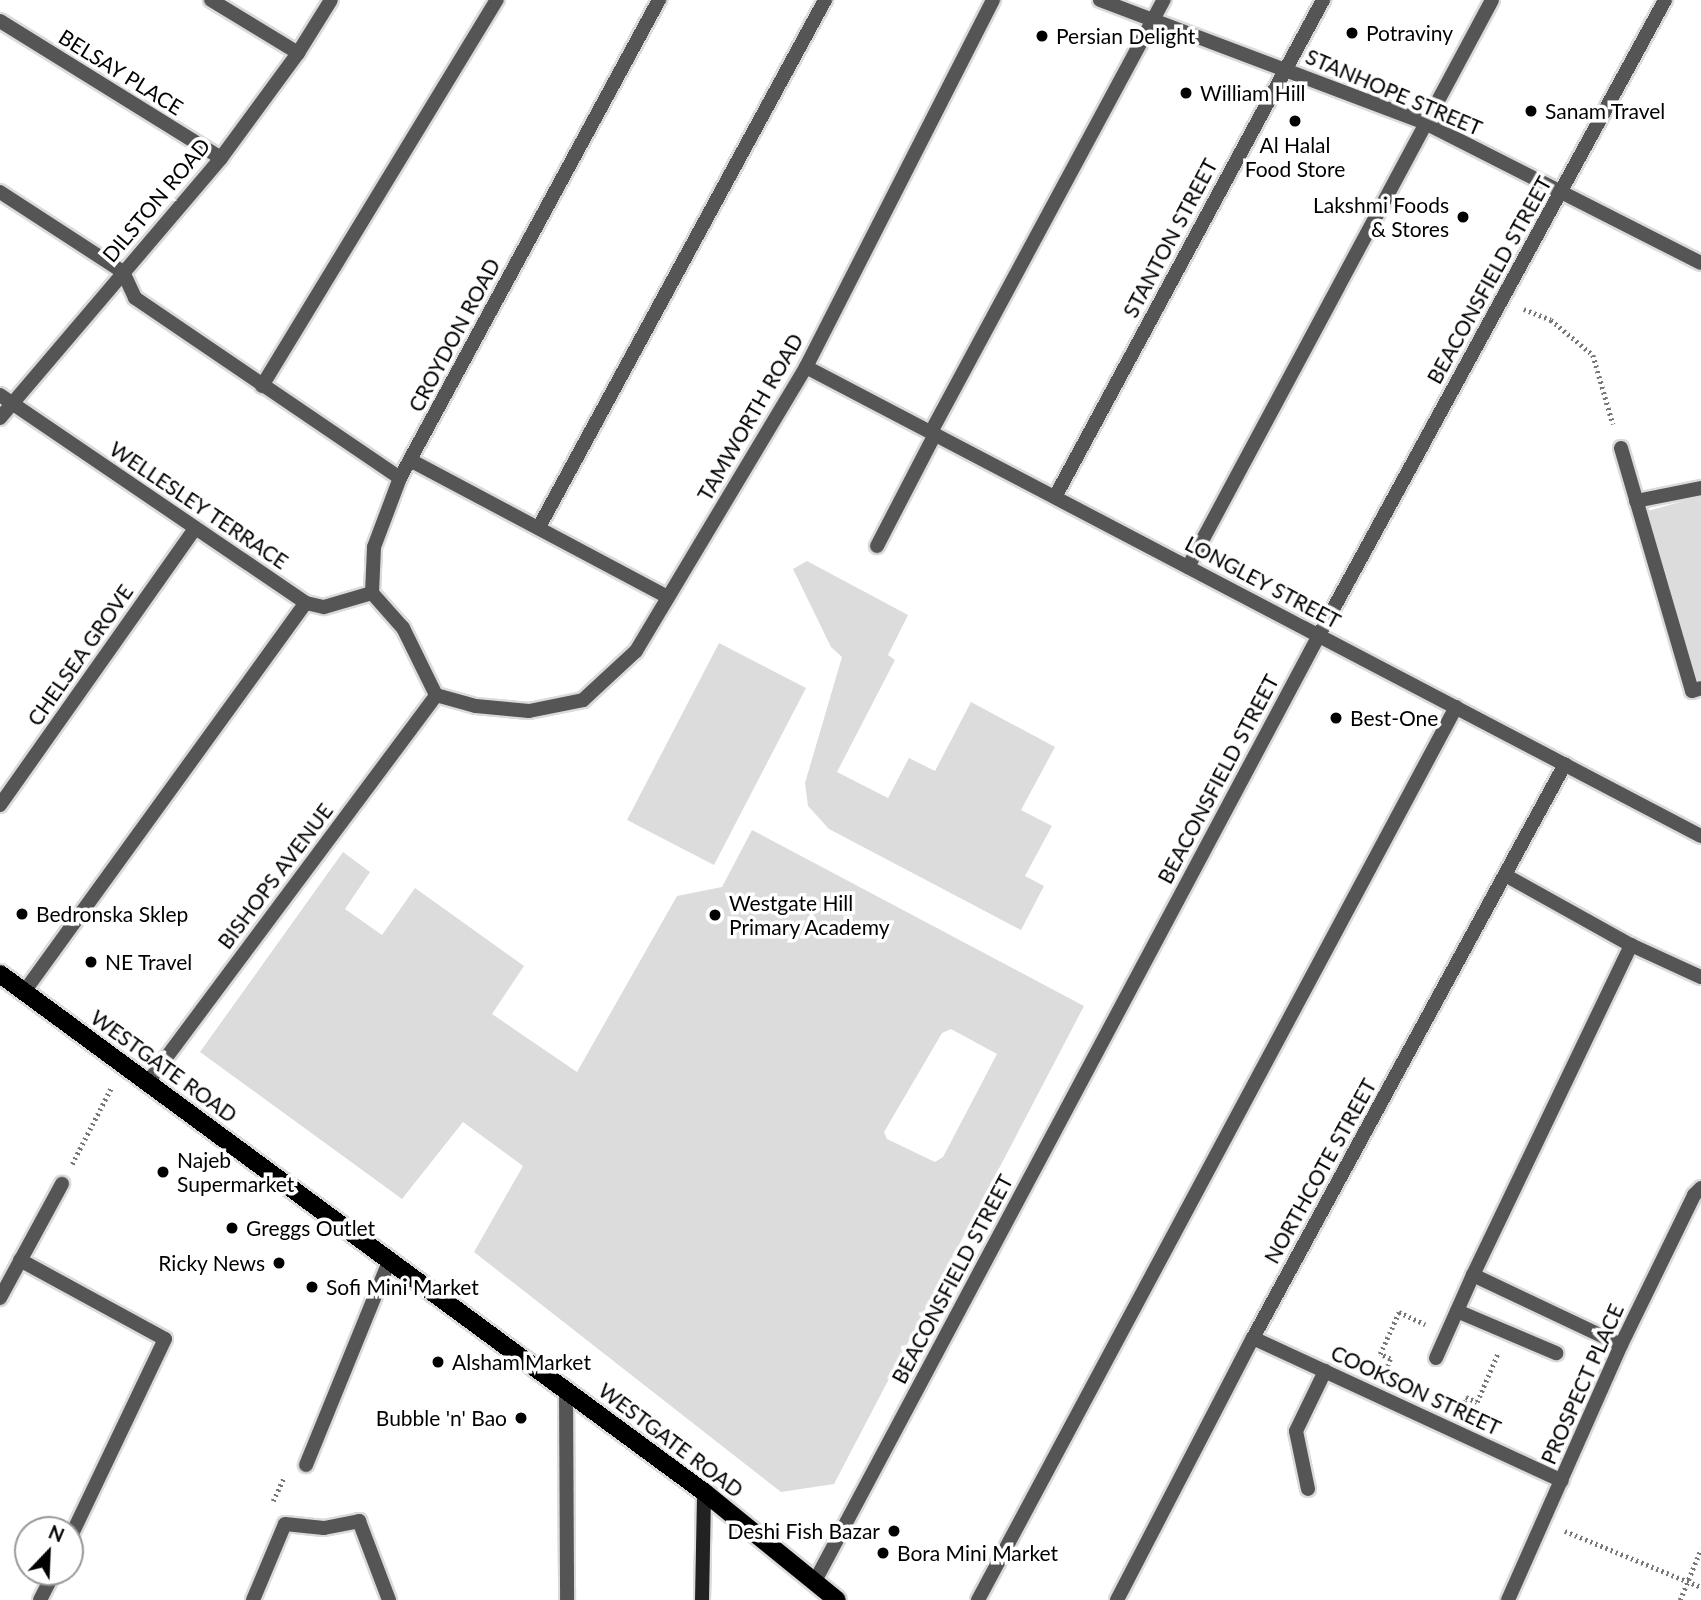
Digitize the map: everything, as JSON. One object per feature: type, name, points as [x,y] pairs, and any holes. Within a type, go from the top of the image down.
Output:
[{"type":"main road","name":"WESTGATE ROAD","points":[[0,974],[704,1492],[837,1600]]},
{"type":"street","points":[[211,0],[298,53]]},
{"type":"street","name":"DILSTON ROAD","points":[[0,418],[6,398],[123,272],[221,158],[298,53],[331,0]]},
{"type":"street","points":[[262,386],[497,0]]},
{"type":"street","name":"CROYDON ROAD","points":[[373,593],[374,547],[400,478],[659,0]]},
{"type":"street","points":[[539,527],[825,0]]},
{"type":"street","name":"TAMWORTH ROAD","points":[[436,695],[476,706],[529,711],[583,700],[636,651],[806,367],[993,0]]},
{"type":"street","name":"STANHOPE STREET","points":[[1100,0],[1425,123],[1701,263]]},
{"type":"street","points":[[877,546],[933,433],[1164,0]]},
{"type":"street","name":"STANTON STREET","points":[[1055,497],[1323,0]]},
{"type":"street","points":[[1188,567],[1492,0]]},
{"type":"street","name":"BEACONSFIELD STREET","points":[[815,1581],[1319,635],[1665,0]]},
{"type":"street","name":"BELSAY PLACE","points":[[0,21],[221,158]]},
{"type":"street","points":[[0,192],[123,272],[135,298],[400,478]]},
{"type":"street","name":"LONGLEY STREET","points":[[806,367],[1701,835]]},
{"type":"street","name":"WELLESLEY TERRACE","points":[[6,398],[306,603]]},
{"type":"street","points":[[1621,448],[1692,691],[1701,688]]},
{"type":"street","points":[[410,460],[668,597]]},
{"type":"street","points":[[1636,501],[1701,488]]},
{"type":"street","name":"CHELSEA GROVE","points":[[0,805],[195,528]]},
{"type":"street","points":[[24,992],[306,603],[324,607],[373,593],[403,628],[436,695]]},
{"type":"street","name":"BISHOPS AVENUE","points":[[148,1082],[436,695]]},
{"type":"street","points":[[978,1600],[1456,707]]},
{"type":"street","name":"NORTHCOTE STREET","points":[[1117,1600],[1253,1338],[1564,764]]},
{"type":"street","points":[[1505,875],[1631,945],[1701,977]]},
{"type":"street","points":[[1436,1358],[1631,945]]},
{"type":"street","points":[[0,1298],[62,1184]]},
{"type":"street","name":"PROSPECT PLACE","points":[[1508,1600],[1621,1345],[1694,1195],[1701,1188]]},
{"type":"street","points":[[306,1465],[390,1259]]},
{"type":"street","points":[[20,1260],[165,1339],[81,1516]]},
{"type":"street","points":[[1474,1275],[1621,1345]]},
{"type":"street","points":[[1457,1311],[1556,1353]]},
{"type":"street","name":"COOKSON STREET","points":[[1253,1338],[1562,1481]]},
{"type":"street","points":[[1308,1489],[1296,1431],[1325,1371]]},
{"type":"street","points":[[566,1390],[567,1600]]},
{"type":"street","points":[[702,1600],[704,1492]]},
{"type":"street","points":[[253,1600],[285,1524],[324,1528],[359,1521],[389,1600]]},
{"type":"path","points":[[1502,299],[1551,320],[1593,355],[1621,448]]},
{"type":"path","points":[[62,1184],[123,1066]]},
{"type":"path","points":[[1375,1394],[1390,1359],[1380,1354],[1399,1312],[1447,1334]]},
{"type":"path","points":[[1451,1430],[1466,1397],[1477,1402],[1501,1348]]},
{"type":"path","points":[[285,1524],[268,1513],[291,1461],[306,1465]]},
{"type":"path","points":[[1544,1522],[1701,1587]]},
{"type":"path","points":[[1681,1600],[1701,1549]]},
{"type":"shaded area","points":[[1701,496],[1701,684],[1684,688],[1644,512]]},
{"type":"shaded area","points":[[807,561],[908,615],[888,655],[895,660],[837,772],[888,798],[909,758],[935,771],[971,702],[1055,747],[1021,810],[1052,826],[1025,876],[1044,886],[1021,930],[829,829],[808,806],[805,783],[842,657],[831,647],[793,569]]},
{"type":"shaded area","points":[[719,643],[806,688],[714,865],[627,820]]},
{"type":"shaded area","points":[[752,830],[1084,1006],[834,1484],[781,1492],[474,1252],[523,1166],[463,1122],[402,1199],[200,1052],[343,852],[370,872],[345,909],[382,935],[415,888],[524,966],[492,1014],[577,1072],[677,896],[722,887]],"holes":[[[951,1029],[997,1054],[943,1157],[935,1162],[887,1139],[884,1132],[942,1033]]]},
{"type":"place","name":"Potraviny","points":[[1352,33]]},
{"type":"place","name":"Persian Delight","points":[[1042,36]]},
{"type":"place","name":"William Hill","points":[[1186,93]]},
{"type":"place","name":"Sanam Travel","points":[[1531,111]]},
{"type":"place","name":"Al Halal Food Store","points":[[1295,121]]},
{"type":"place","name":"Lakshmi Foods & Stores","points":[[1463,217]]},
{"type":"place","name":"Best-One","points":[[1336,718]]},
{"type":"place","name":"Bedronska Sklep","points":[[22,914]]},
{"type":"place","name":"Westgate Hill Primary Academy","points":[[715,915]]},
{"type":"place","name":"NE Travel","points":[[91,962]]},
{"type":"place","name":"Najeb Supermarket","points":[[163,1172]]},
{"type":"place","name":"Greggs Outlet","points":[[232,1228]]},
{"type":"place","name":"Ricky News","points":[[279,1263]]},
{"type":"place","name":"Sofi Mini Market","points":[[312,1287]]},
{"type":"place","name":"Alsham Market","points":[[438,1362]]},
{"type":"place","name":"Bubble 'n' Bao","points":[[521,1418]]},
{"type":"place","name":"Deshi Fish Bazar","points":[[894,1531]]},
{"type":"place","name":"Bora Mini Market","points":[[883,1553]]}]
